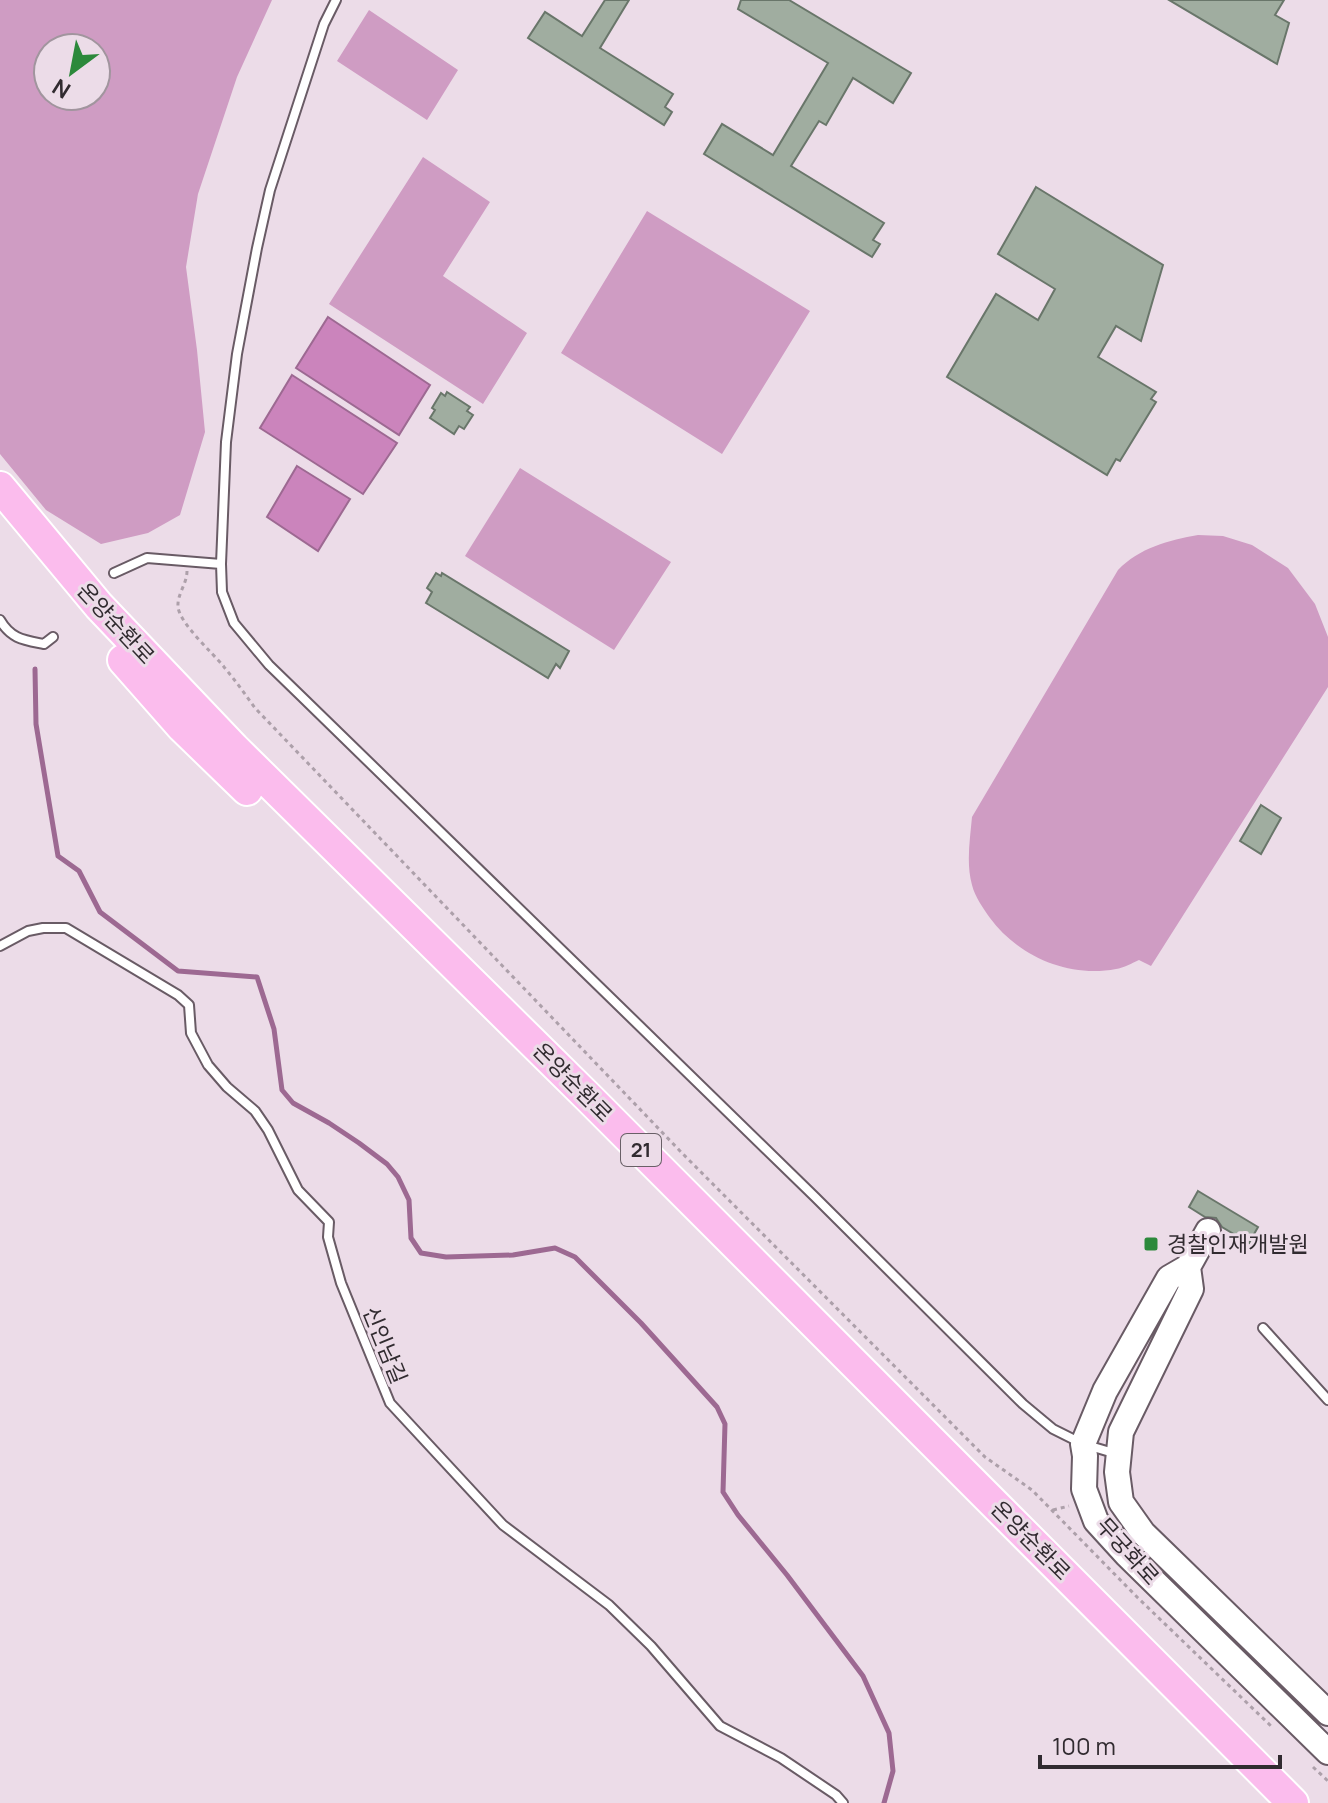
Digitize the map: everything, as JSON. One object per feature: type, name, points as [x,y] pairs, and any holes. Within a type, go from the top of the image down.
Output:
[{"type":"highway","name":"온양순환로","points":[[0,487],[99,606],[234,748],[601,1110],[1293,1803]]},
{"type":"highway","name":"온양순환로","points":[[0,520],[182,727],[716,1251],[1268,1803]]},
{"type":"street","name":"무궁화로","points":[[1208,1231],[1188,1267],[1169,1278],[1105,1391],[1083,1444],[1084,1489],[1096,1521],[1318,1757]]},
{"type":"street","name":"무궁화로","points":[[1188,1267],[1191,1289],[1121,1432],[1118,1455],[1121,1502],[1143,1533],[1328,1713]]},
{"type":"lane","points":[[336,0],[324,24],[270,190],[237,354],[226,442],[221,564],[222,592],[234,623],[280,676],[1023,1404],[1053,1429],[1083,1444],[1118,1455]]},
{"type":"lane","points":[[114,573],[147,558],[221,564]]},
{"type":"lane","points":[[0,620],[6,630],[21,640],[44,644],[53,637]]},
{"type":"lane","name":"신인남길","points":[[0,946],[28,931],[66,928],[178,995],[189,1005],[191,1033],[208,1065],[227,1087],[255,1111],[298,1190],[329,1222],[328,1237],[341,1283],[390,1403],[503,1525],[609,1605],[682,1680],[720,1726],[781,1758],[843,1803]]},
{"type":"lane","points":[[1263,1328],[1328,1400]]},
{"type":"path","points":[[186,561],[187,578],[179,596],[178,611],[255,708],[681,1152],[974,1446],[1032,1490],[1276,1731]]},
{"type":"path","points":[[1318,1757],[1328,1781]]},
{"type":"shaded area","points":[[0,0],[272,0],[237,77],[198,194],[186,267],[205,432],[180,515],[148,533],[101,544],[46,510],[0,454]]},
{"type":"shaded area","points":[[369,10],[458,70],[427,120],[337,61]]},
{"type":"shaded area","points":[[423,157],[490,202],[443,276],[527,333],[483,404],[329,304]]},
{"type":"shaded area","points":[[647,211],[810,311],[722,454],[561,353]]},
{"type":"shaded area","points":[[328,317],[430,385],[399,435],[296,368]]},
{"type":"shaded area","points":[[292,375],[397,443],[363,494],[260,428]]},
{"type":"shaded area","points":[[297,466],[350,499],[318,551],[267,517]]},
{"type":"shaded area","points":[[520,468],[671,562],[614,650],[465,556]]},
{"type":"shaded area","points":[[1198,535],[1223,536],[1252,545],[1288,568],[1315,604],[1328,637],[1328,687],[1151,966],[1139,960],[1119,968],[1098,971],[1062,967],[1015,943],[1001,931],[980,902],[973,889],[969,869],[972,817],[1118,570],[1135,556],[1155,546]]},
{"type":"building","points":[[605,0],[629,0],[600,48],[673,94],[665,107],[672,112],[664,125],[528,38],[545,12],[582,36]]},
{"type":"building","points":[[741,0],[789,0],[911,73],[893,103],[853,78],[826,125],[819,121],[791,166],[884,223],[873,240],[880,244],[872,257],[704,154],[722,124],[773,155],[828,63],[738,9]]},
{"type":"building","points":[[1169,0],[1284,0],[1275,15],[1289,23],[1277,64]]},
{"type":"building","points":[[1036,187],[1163,265],[1141,341],[1116,326],[1098,357],[1156,392],[1151,399],[1156,402],[1120,461],[1116,459],[1107,475],[947,377],[996,294],[1038,320],[1055,289],[998,254]]},
{"type":"building","points":[[447,392],[470,407],[467,411],[473,415],[464,429],[459,426],[454,434],[430,418],[441,393],[445,396]]},
{"type":"building","points":[[436,573],[441,576],[442,573],[569,651],[560,668],[556,664],[548,678],[426,603],[432,592],[427,588]]},
{"type":"building","points":[[1261,805],[1281,818],[1261,854],[1240,841]]},
{"type":"building","points":[[1198,1191],[1258,1227],[1249,1243],[1222,1227],[1216,1218],[1205,1217],[1189,1207]]},
{"type":"waterway","points":[[35,669],[36,724],[58,856],[79,871],[100,912],[178,971],[257,977],[274,1029],[282,1090],[293,1103],[329,1123],[387,1164],[398,1177],[409,1200],[411,1238],[421,1253],[446,1257],[513,1255],[555,1248],[575,1257],[641,1323],[717,1407],[725,1424],[723,1492],[863,1676],[889,1733],[893,1771],[884,1803]]},
{"type":"place","name":"경찰인재개발원","points":[[1151,1244]]}]
